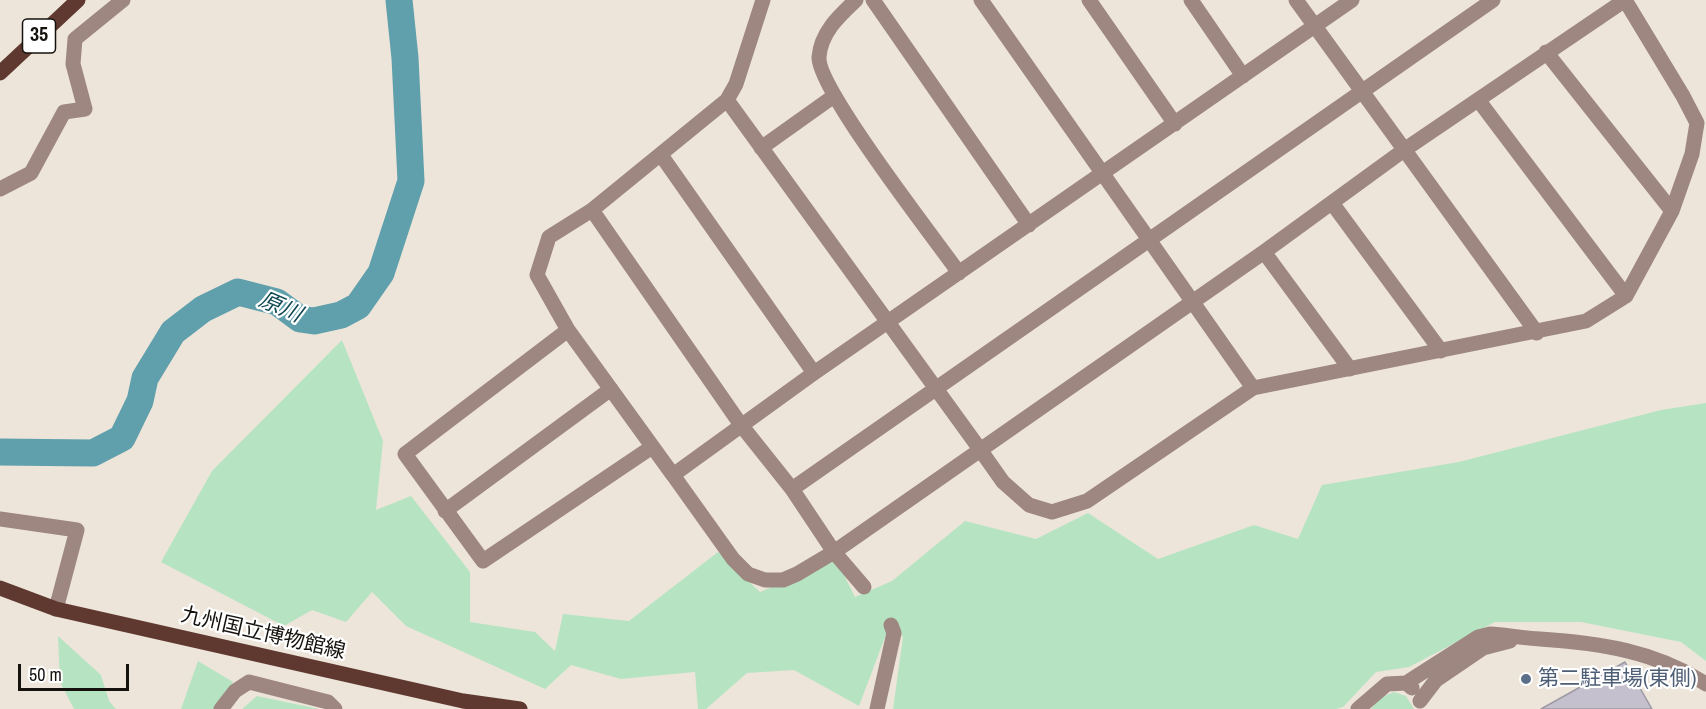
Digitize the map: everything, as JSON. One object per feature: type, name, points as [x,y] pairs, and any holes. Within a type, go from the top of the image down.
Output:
[{"type":"main road","name":"35","points":[[0,73],[78,0]]},
{"type":"main road","name":"九州国立博物館線","points":[[0,588],[56,609],[463,701],[520,709]]},
{"type":"street","points":[[0,189],[31,173],[64,112],[85,109],[73,64],[75,39],[123,0]]},
{"type":"street","points":[[727,100],[887,323],[979,448],[1003,482],[1029,505],[1052,512],[1087,501],[1253,388],[1537,333],[1586,321],[1626,296],[1672,211],[1692,154],[1697,123],[1625,0],[1404,150],[1264,252],[979,448],[834,552],[783,580],[765,580],[748,574],[734,559],[568,330],[537,275],[549,237],[592,210],[727,100],[736,84],[763,0]]},
{"type":"street","points":[[856,0],[832,22],[819,57],[834,96],[959,273]]},
{"type":"street","points":[[873,0],[1029,225]]},
{"type":"street","points":[[981,0],[1253,388]]},
{"type":"street","points":[[1089,0],[1175,124]]},
{"type":"street","points":[[1191,0],[1243,76]]},
{"type":"street","points":[[1296,0],[1537,333]]},
{"type":"street","points":[[673,475],[814,373],[1352,0]]},
{"type":"street","points":[[792,489],[1493,0]]},
{"type":"street","points":[[1546,52],[1672,211]]},
{"type":"street","points":[[761,148],[834,96]]},
{"type":"street","points":[[1479,101],[1626,296]]},
{"type":"street","points":[[661,155],[814,373]]},
{"type":"street","points":[[1332,203],[1441,351]]},
{"type":"street","points":[[592,210],[741,425],[792,489],[834,552],[864,586]]},
{"type":"street","points":[[1264,252],[1350,369]]},
{"type":"street","points":[[568,330],[405,454],[445,511],[483,561],[652,447]]},
{"type":"street","points":[[445,511],[611,389]]},
{"type":"street","points":[[0,519],[77,530],[56,609]]},
{"type":"street","points":[[877,709],[894,633],[891,625]]},
{"type":"street","points":[[1358,709],[1381,686],[1397,682],[1406,683],[1478,637],[1497,634],[1595,643],[1638,652],[1684,670],[1706,684]]},
{"type":"street","points":[[1406,683],[1421,705],[1436,680],[1483,648],[1528,638]]},
{"type":"street","points":[[221,709],[235,691],[249,682],[328,702],[335,709]]},
{"type":"green space","points":[[342,340],[383,441],[376,510],[411,496],[470,572],[470,622],[535,632],[555,651],[563,614],[629,621],[718,552],[760,592],[836,559],[855,597],[892,581],[965,521],[1036,539],[1088,513],[1158,559],[1254,525],[1298,539],[1322,485],[1459,462],[1661,410],[1706,403],[1706,661],[1681,642],[1581,622],[1495,622],[1409,667],[1376,672],[1343,707],[1336,709],[893,709],[903,637],[890,624],[859,706],[794,670],[747,673],[706,709],[698,709],[695,672],[621,679],[571,665],[545,689],[406,626],[372,592],[346,622],[312,610],[284,626],[161,562],[212,471]]},
{"type":"green space","points":[[58,636],[101,675],[109,701],[116,709],[74,709],[60,682]]},
{"type":"green space","points":[[198,661],[233,682],[217,709],[181,709]]},
{"type":"green space","points":[[1394,692],[1406,696],[1414,709],[1371,709],[1380,698]]},
{"type":"green space","points":[[257,696],[319,709],[242,709]]},
{"type":"building","points":[[1625,662],[1652,709],[1541,709]]},
{"type":"waterway","name":"原川","points":[[0,452],[93,453],[122,438],[140,401],[145,378],[173,332],[203,309],[238,292],[277,302],[300,319],[314,321],[341,315],[358,306],[381,273],[411,181],[405,58],[399,0]]},
{"type":"place","name":"第二駐車場(東側)","points":[[1526,679]]}]
